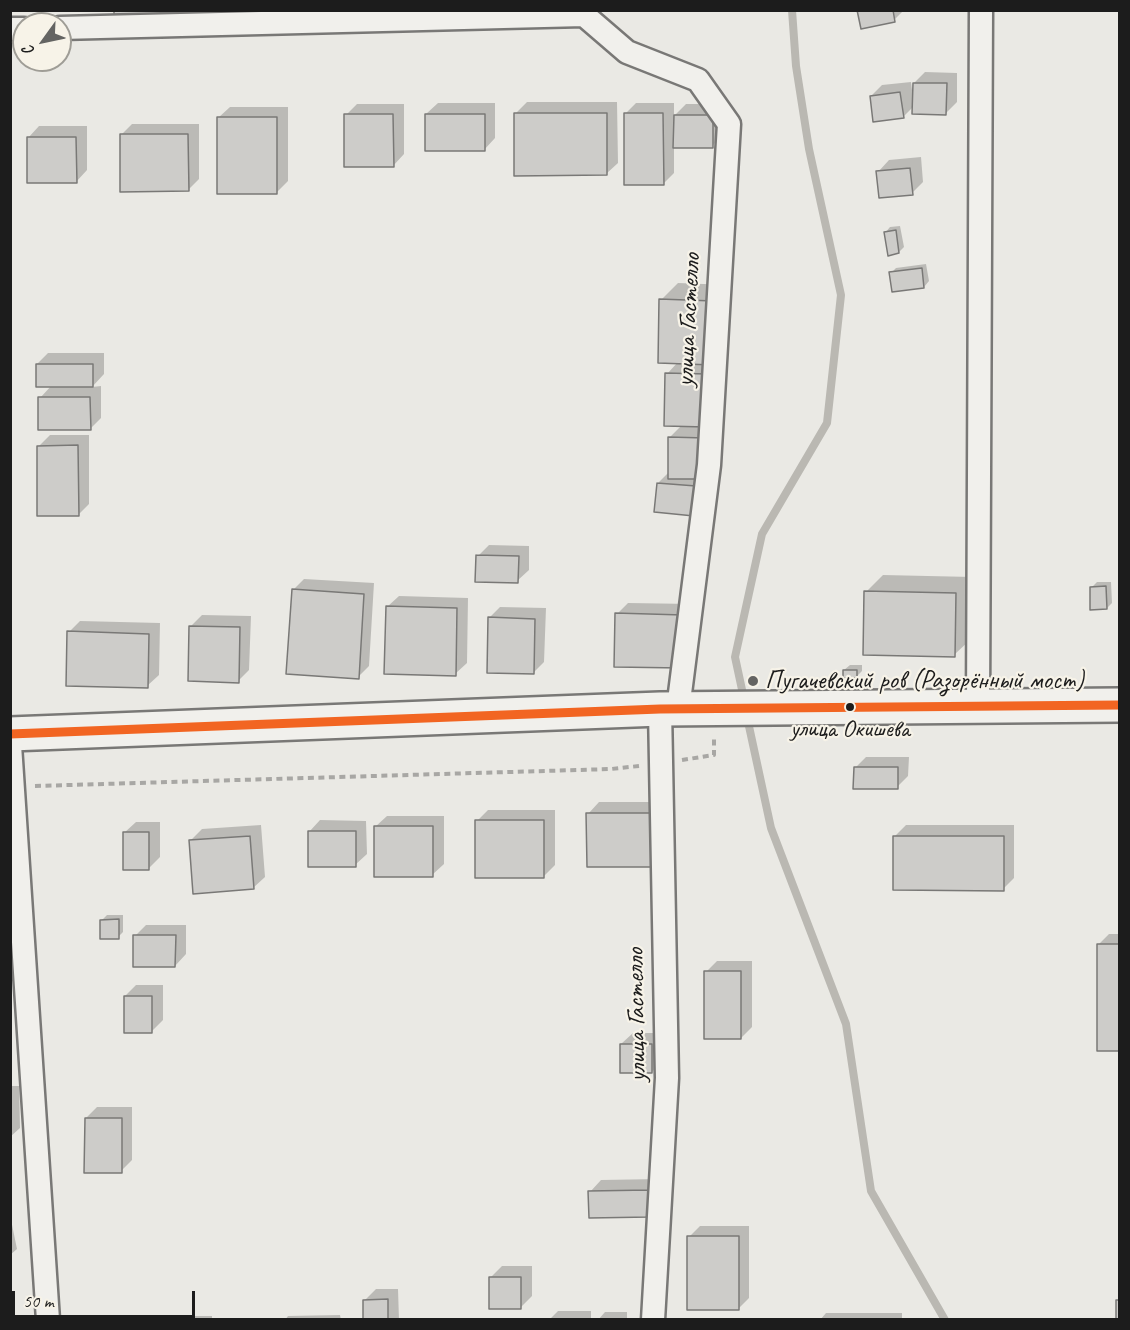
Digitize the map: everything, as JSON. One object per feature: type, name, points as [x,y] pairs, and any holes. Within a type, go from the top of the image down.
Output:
[{"type":"main road","points":[[10,734],[669,709],[1119,705]]},
{"type":"street","points":[[978,706],[981,10]]},
{"type":"street","points":[[72,28],[584,13]]},
{"type":"street","name":"улица Гастелло","points":[[584,13],[627,52],[698,80],[729,123],[709,465],[661,763],[668,1078],[653,1320]]},
{"type":"street","points":[[10,745],[48,1320]]},
{"type":"path","points":[[13,787],[611,769],[714,755],[714,729]]},
{"type":"building","points":[[114,10],[213,10],[213,15],[114,16]]},
{"type":"building","points":[[857,10],[893,10],[895,22],[861,29]]},
{"type":"building","points":[[913,83],[947,83],[946,115],[912,114]]},
{"type":"building","points":[[900,92],[904,118],[873,122],[870,96]]},
{"type":"building","points":[[514,113],[607,113],[607,175],[514,176]]},
{"type":"building","points":[[624,113],[663,113],[664,185],[624,185]]},
{"type":"building","points":[[344,114],[393,114],[394,167],[344,167]]},
{"type":"building","points":[[425,114],[485,114],[485,151],[425,151]]},
{"type":"building","points":[[674,115],[713,115],[713,148],[673,148]]},
{"type":"building","points":[[217,117],[277,117],[277,194],[217,194]]},
{"type":"building","points":[[120,134],[188,134],[189,191],[120,192]]},
{"type":"building","points":[[27,137],[76,137],[77,183],[27,183]]},
{"type":"building","points":[[910,168],[913,195],[879,198],[876,171]]},
{"type":"building","points":[[896,230],[899,253],[888,256],[884,232]]},
{"type":"building","points":[[922,268],[924,288],[892,292],[889,272]]},
{"type":"building","points":[[659,299],[714,301],[713,365],[658,363]]},
{"type":"building","points":[[36,364],[93,364],[93,387],[36,387]]},
{"type":"building","points":[[665,373],[707,374],[706,427],[664,426]]},
{"type":"building","points":[[38,397],[90,397],[91,430],[38,430]]},
{"type":"building","points":[[668,437],[706,438],[706,479],[668,479]]},
{"type":"building","points":[[78,445],[79,516],[37,516],[37,446]]},
{"type":"building","points":[[657,483],[696,486],[694,516],[654,512]]},
{"type":"building","points":[[476,555],[519,556],[518,583],[475,582]]},
{"type":"building","points":[[1106,586],[1107,609],[1090,610],[1090,587]]},
{"type":"building","points":[[292,589],[364,594],[359,679],[286,674]]},
{"type":"building","points":[[864,591],[956,593],[955,657],[863,655]]},
{"type":"building","points":[[386,606],[457,608],[456,676],[384,674]]},
{"type":"building","points":[[615,613],[683,615],[682,668],[614,667]]},
{"type":"building","points":[[488,617],[535,619],[534,674],[487,673]]},
{"type":"building","points":[[189,626],[240,627],[239,683],[188,681]]},
{"type":"building","points":[[67,631],[149,634],[148,688],[66,686]]},
{"type":"building","points":[[843,670],[857,670],[857,678],[843,678]]},
{"type":"building","points":[[854,767],[898,767],[898,789],[853,789]]},
{"type":"building","points":[[586,813],[652,813],[652,867],[587,867]]},
{"type":"building","points":[[475,820],[544,820],[544,878],[475,878]]},
{"type":"building","points":[[374,826],[433,826],[433,877],[374,877]]},
{"type":"building","points":[[308,831],[356,831],[356,867],[308,867]]},
{"type":"building","points":[[123,832],[149,832],[149,870],[123,870]]},
{"type":"building","points":[[250,836],[254,889],[193,894],[189,840]]},
{"type":"building","points":[[893,836],[1004,836],[1004,891],[893,890]]},
{"type":"building","points":[[119,919],[119,939],[100,939],[100,920]]},
{"type":"building","points":[[133,935],[176,935],[175,967],[133,967]]},
{"type":"building","points":[[1097,944],[1120,944],[1120,1051],[1097,1051]]},
{"type":"building","points":[[704,971],[741,971],[741,1039],[704,1039]]},
{"type":"building","points":[[124,996],[152,996],[152,1033],[124,1033]]},
{"type":"building","points":[[620,1044],[652,1044],[652,1073],[620,1073]]},
{"type":"building","points":[[85,1118],[122,1118],[122,1173],[84,1173]]},
{"type":"building","points":[[649,1190],[650,1217],[589,1218],[588,1191]]},
{"type":"building","points":[[687,1236],[739,1236],[739,1310],[687,1310]]},
{"type":"building","points":[[489,1277],[521,1277],[521,1309],[489,1309]]},
{"type":"building","points":[[388,1299],[388,1320],[363,1320],[363,1300]]},
{"type":"building","points":[[1116,1300],[1120,1300],[1120,1320],[1116,1320]]},
{"type":"waterway","points":[[744,699],[735,657],[762,534],[827,423],[841,295],[809,149],[796,66],[792,10]]},
{"type":"waterway","points":[[747,717],[771,828],[846,1024],[871,1191],[945,1320]]},
{"type":"transit line","points":[[10,734],[660,709],[1120,705]]},
{"type":"place","name":"Пугачевский ров (Разорённый мост)","points":[[753,681]]},
{"type":"place","name":"улица Окишева","points":[[850,707]]}]
